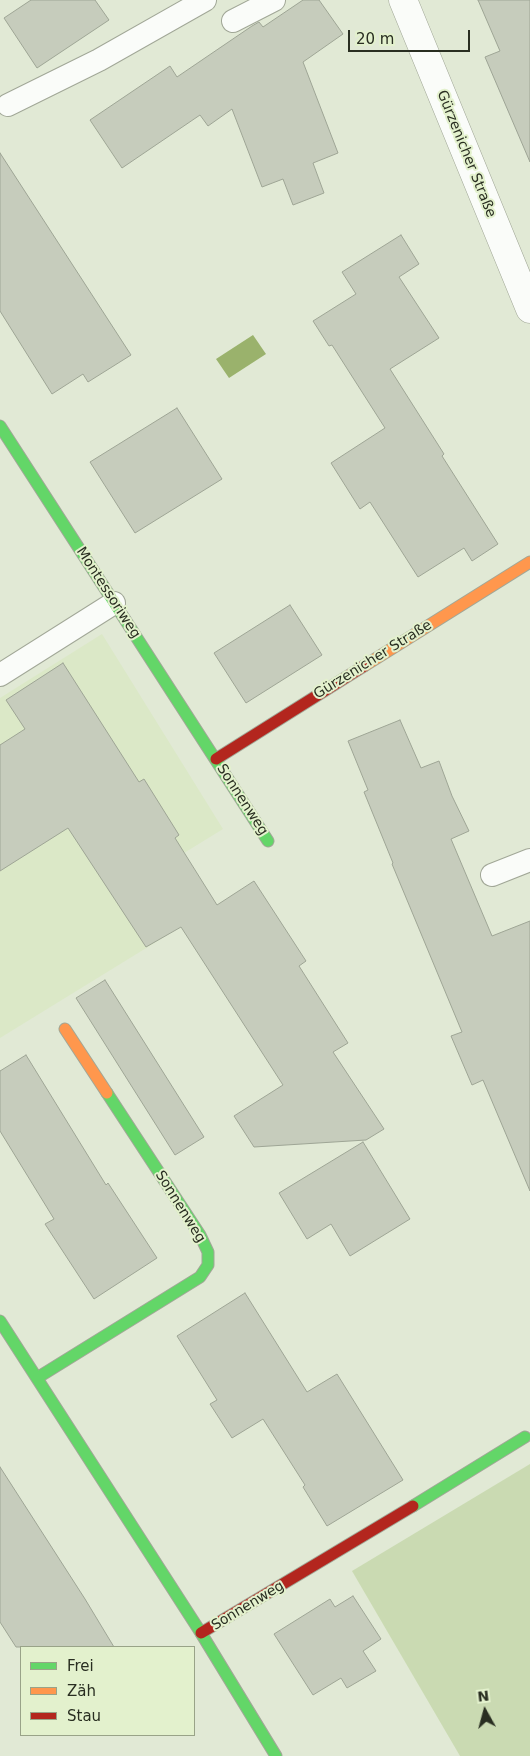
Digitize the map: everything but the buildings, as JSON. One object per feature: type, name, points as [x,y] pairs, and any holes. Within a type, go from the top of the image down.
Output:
[{"type":"street","name":"Gürzenicher Straße","points":[[403,0],[530,309]]},
{"type":"street","name":"Montessoriweg","points":[[0,426],[216,759]]},
{"type":"street","name":"Gürzenicher Straße","points":[[216,759],[530,562]]},
{"type":"street","name":"Sonnenweg","points":[[216,759],[268,841]]},
{"type":"street","name":"Sonnenweg","points":[[37,1378],[200,1277],[208,1265],[208,1252],[200,1235],[65,1029]]},
{"type":"street","name":"Sonnenweg","points":[[0,1321],[201,1634],[276,1756]]},
{"type":"street","name":"Sonnenweg","points":[[201,1634],[444,1488],[524,1437]]},
{"type":"lane","points":[[8,105],[99,60],[205,0]]},
{"type":"lane","points":[[233,21],[274,0]]},
{"type":"lane","points":[[0,675],[114,603]]},
{"type":"lane","points":[[492,875],[530,860]]},
{"type":"shaded area","points":[[253,335],[266,354],[229,378],[216,359]]},
{"type":"shaded area","points":[[102,634],[223,829],[137,882],[169,934],[0,1038],[0,698]]},
{"type":"shaded area","points":[[530,1464],[530,1756],[460,1756],[352,1571]]},
{"type":"traffic: fast","points":[[0,426],[268,841]]},
{"type":"traffic: fast","points":[[37,1378],[200,1277],[208,1265],[208,1252],[200,1235],[107,1093]]},
{"type":"traffic: fast","points":[[0,1321],[201,1633],[276,1756]]},
{"type":"traffic: fast","points":[[413,1506],[525,1437]]},
{"type":"traffic: slow","points":[[364,666],[530,562]]},
{"type":"traffic: slow","points":[[65,1029],[107,1093]]},
{"type":"traffic: jam","points":[[216,759],[364,666]]},
{"type":"traffic: jam","points":[[201,1633],[413,1506]]}]
